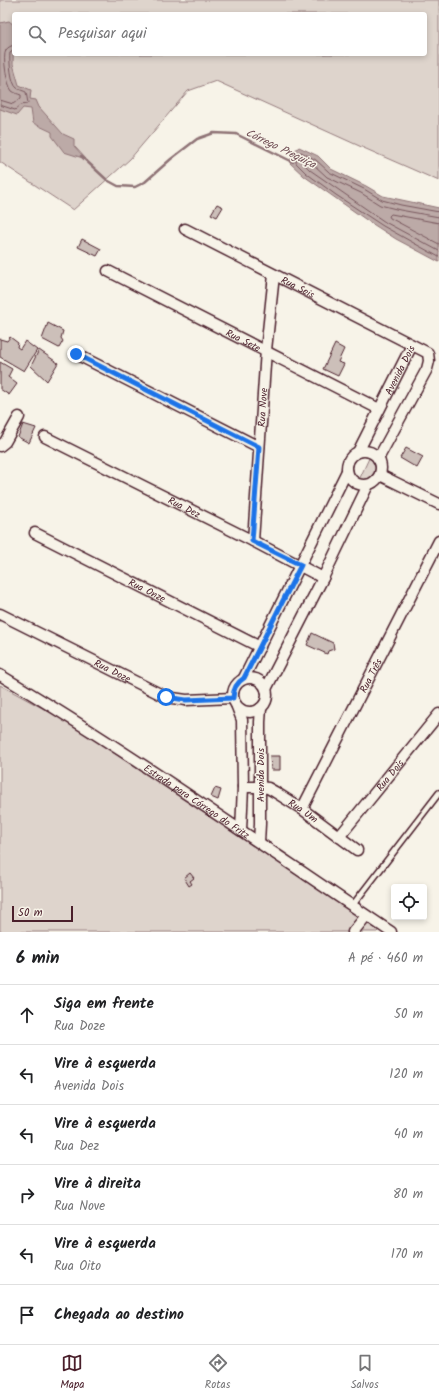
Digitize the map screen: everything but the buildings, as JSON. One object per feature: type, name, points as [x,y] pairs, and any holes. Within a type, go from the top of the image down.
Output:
[{"type":"street","name":"Rua Seis","points":[[184,229],[412,345]]},
{"type":"street","name":"Rua Sete","points":[[108,271],[380,408]]},
{"type":"street","name":"Rua Nove","points":[[252,541],[266,350],[274,275]]},
{"type":"street","name":"Avenida Dois","points":[[241,830],[243,787],[242,720],[235,702],[234,688],[244,678],[347,471],[348,462],[354,454],[358,452],[412,345],[428,353],[430,361],[378,459]]},
{"type":"street","points":[[76,354],[259,447]]},
{"type":"street","points":[[0,446],[5,442],[19,417]]},
{"type":"street","name":"Rua Dez","points":[[45,437],[301,565],[323,578]]},
{"type":"street","points":[[358,452],[368,451],[378,459],[381,467],[380,475],[439,504]]},
{"type":"street","points":[[347,471],[351,480],[355,483],[360,485],[368,485]]},
{"type":"street","name":"Avenida Dois","points":[[259,842],[261,708],[267,698],[266,689],[323,578],[368,485],[375,482],[380,475]]},
{"type":"street","name":"Rua Onze","points":[[35,533],[260,647]]},
{"type":"street","name":"Rua Três","points":[[302,809],[439,541]]},
{"type":"street","name":"Rua Doze","points":[[0,614],[166,697],[186,700],[235,702]]},
{"type":"street","name":"Estrada para Córrego do Fritz","points":[[0,675],[112,744],[391,932]]},
{"type":"street","points":[[244,678],[249,677],[262,682],[266,689]]},
{"type":"street","points":[[235,702],[241,710],[250,712],[261,708]]},
{"type":"street","name":"Rua Dois","points":[[339,837],[439,714]]},
{"type":"street","name":"Rua Um","points":[[243,787],[268,788],[302,809],[357,850]]},
{"type":"street","points":[[353,932],[366,916]]},
{"type":"lane","points":[[352,906],[439,793]]},
{"type":"shaded area","points":[[0,0],[439,0],[439,181],[216,81],[188,91],[130,159],[73,210],[0,162]]},
{"type":"shaded area","points":[[370,456],[375,464],[374,473],[369,479],[359,480]]},
{"type":"shaded area","points":[[0,685],[66,721],[379,930],[377,932],[0,932]]},
{"type":"water","points":[[9,21],[12,23],[12,56],[19,85],[31,90],[30,99],[36,100],[39,107],[63,134],[74,139],[74,146],[86,159],[64,152],[52,136],[52,132],[33,123],[31,109],[23,108],[17,115],[0,109],[0,23]]},
{"type":"water","points":[[299,147],[318,156],[331,169],[383,196],[439,208],[439,262],[396,239],[304,176],[290,163],[293,152]]},
{"type":"waterway","name":"Córrego Preguiça","points":[[81,156],[107,180],[118,186],[135,187],[145,182],[197,139],[214,133],[236,134],[293,162]]},
{"type":"route","points":[[76,354],[259,447],[252,541],[301,565],[244,678],[236,684],[233,698],[186,700],[166,697]]}]
